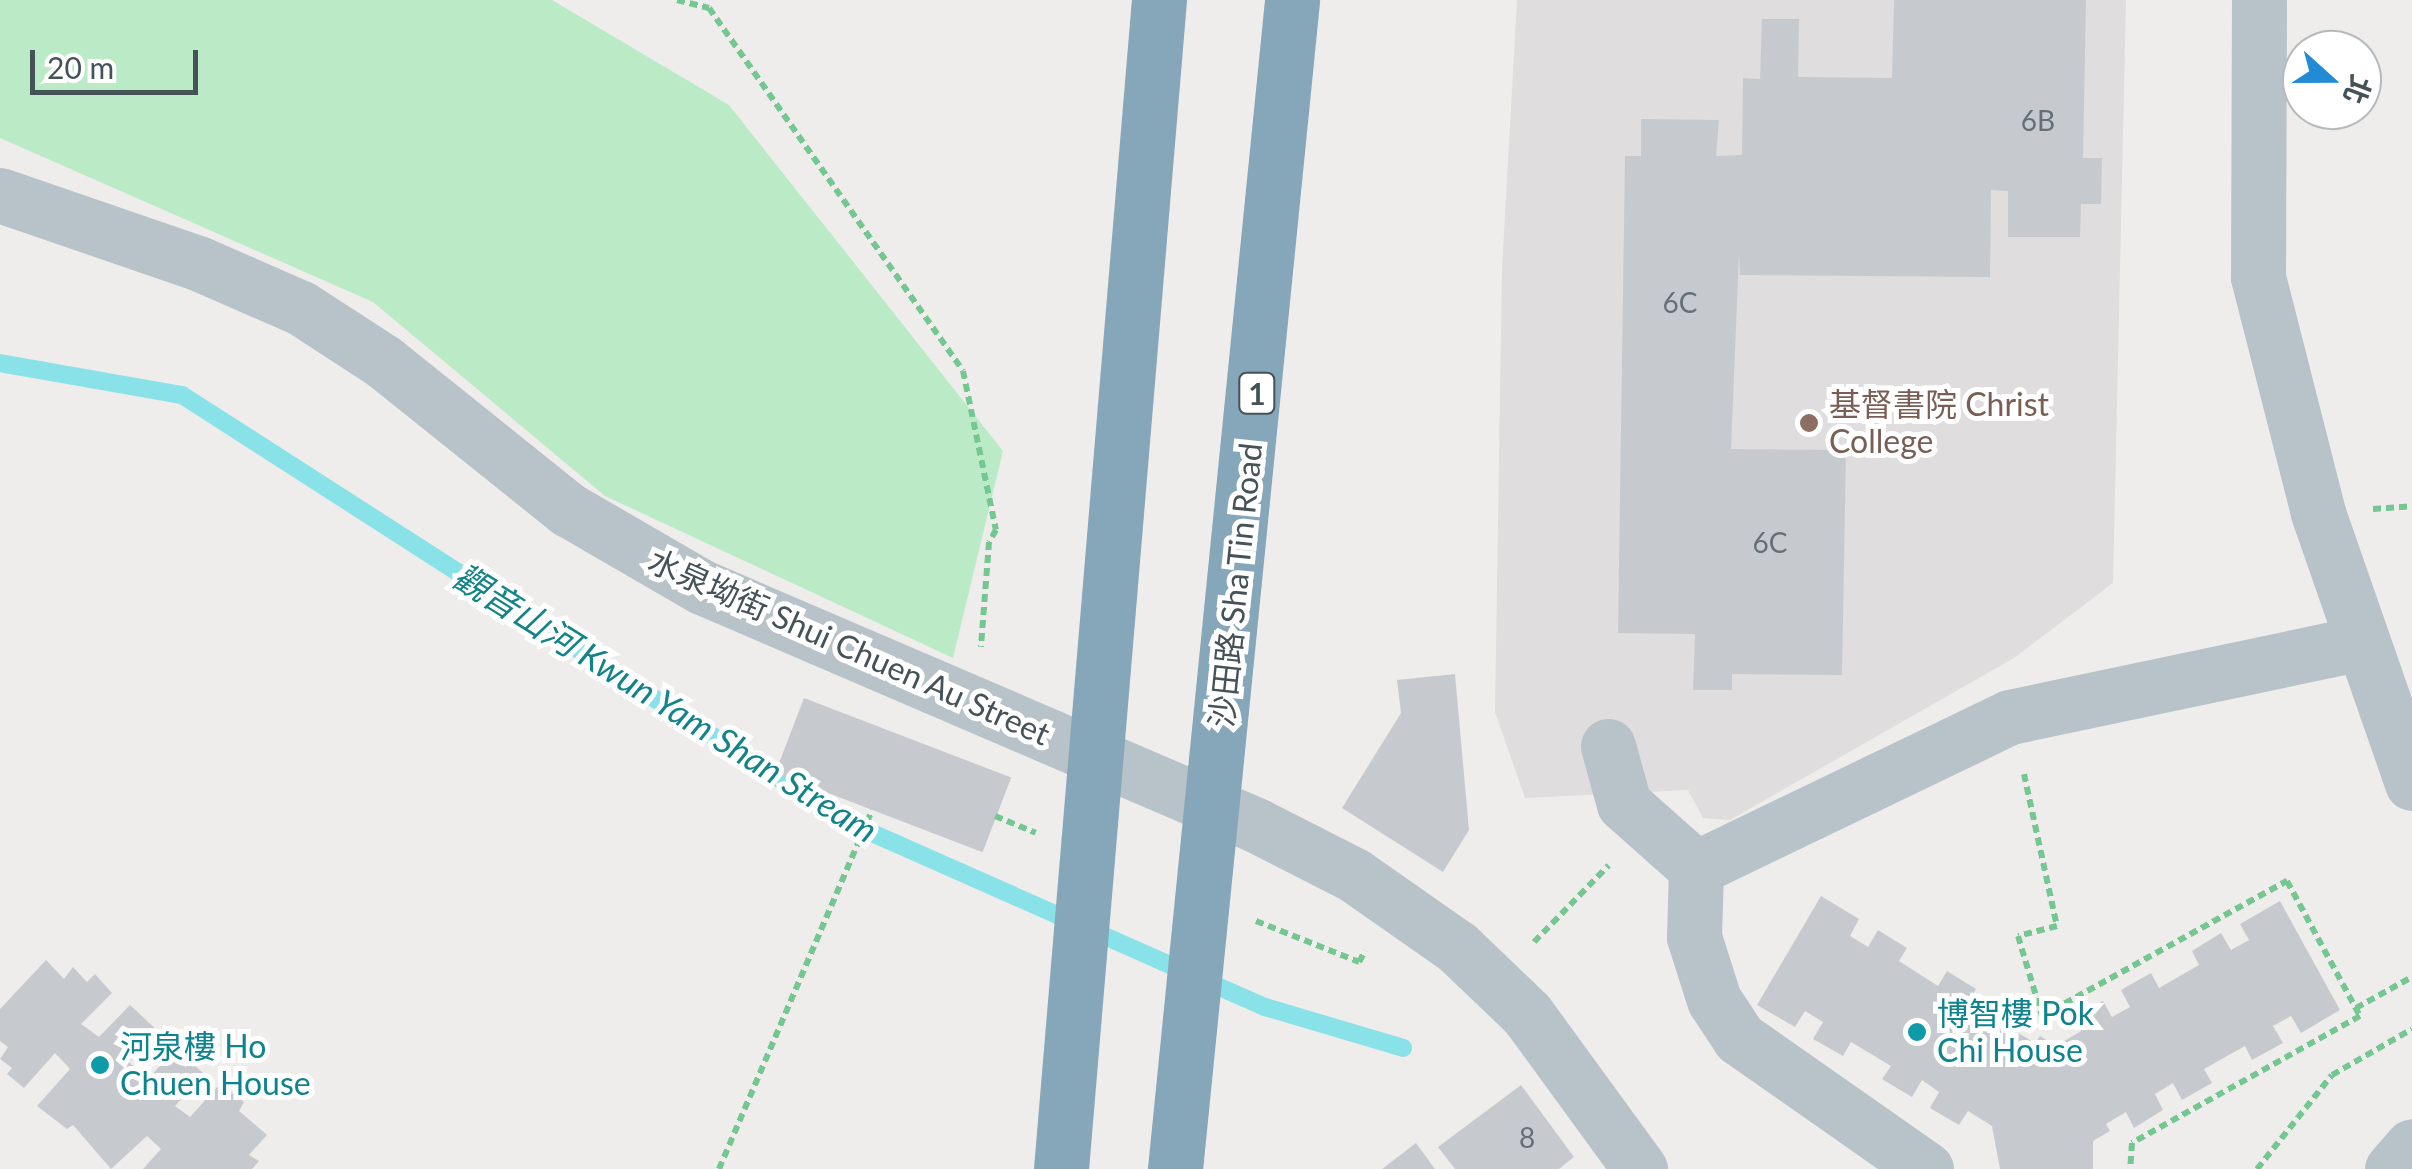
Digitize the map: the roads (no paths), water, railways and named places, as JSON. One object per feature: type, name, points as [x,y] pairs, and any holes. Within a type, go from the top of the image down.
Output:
[{"type":"highway","points":[[1061,1169],[1159,0]]},
{"type":"highway","name":"沙田路 Sha Tin Road","points":[[1175,1169],[1292,0]]},
{"type":"street","points":[[2259,0],[2258,277],[2318,512],[2412,783]]},
{"type":"street","name":"水泉坳街 Shui Chuen Au Street","points":[[0,195],[198,263],[301,308],[384,362],[570,510],[702,587],[1256,825],[1354,874],[1457,947],[1527,1014],[1640,1169]]},
{"type":"street","points":[[1696,868],[2010,716],[2361,643]]},
{"type":"street","points":[[1608,746],[1624,804],[1696,868]]},
{"type":"street","points":[[1696,868],[1694,937],[1714,1000],[1739,1038],[1926,1169]]},
{"type":"street","points":[[2392,1169],[2412,1146]]},
{"type":"waterway","name":"觀音山河 Kwun Yam Shan Stream","points":[[0,363],[182,395],[845,821],[1265,1007],[1403,1048]]},
{"type":"place","name":"基督書院 Christ College","points":[[1809,423]]},
{"type":"place","name":"博智樓 Pok Chi House","points":[[1917,1032]]},
{"type":"place","name":"河泉樓 Ho Chuen House","points":[[100,1065]]}]
